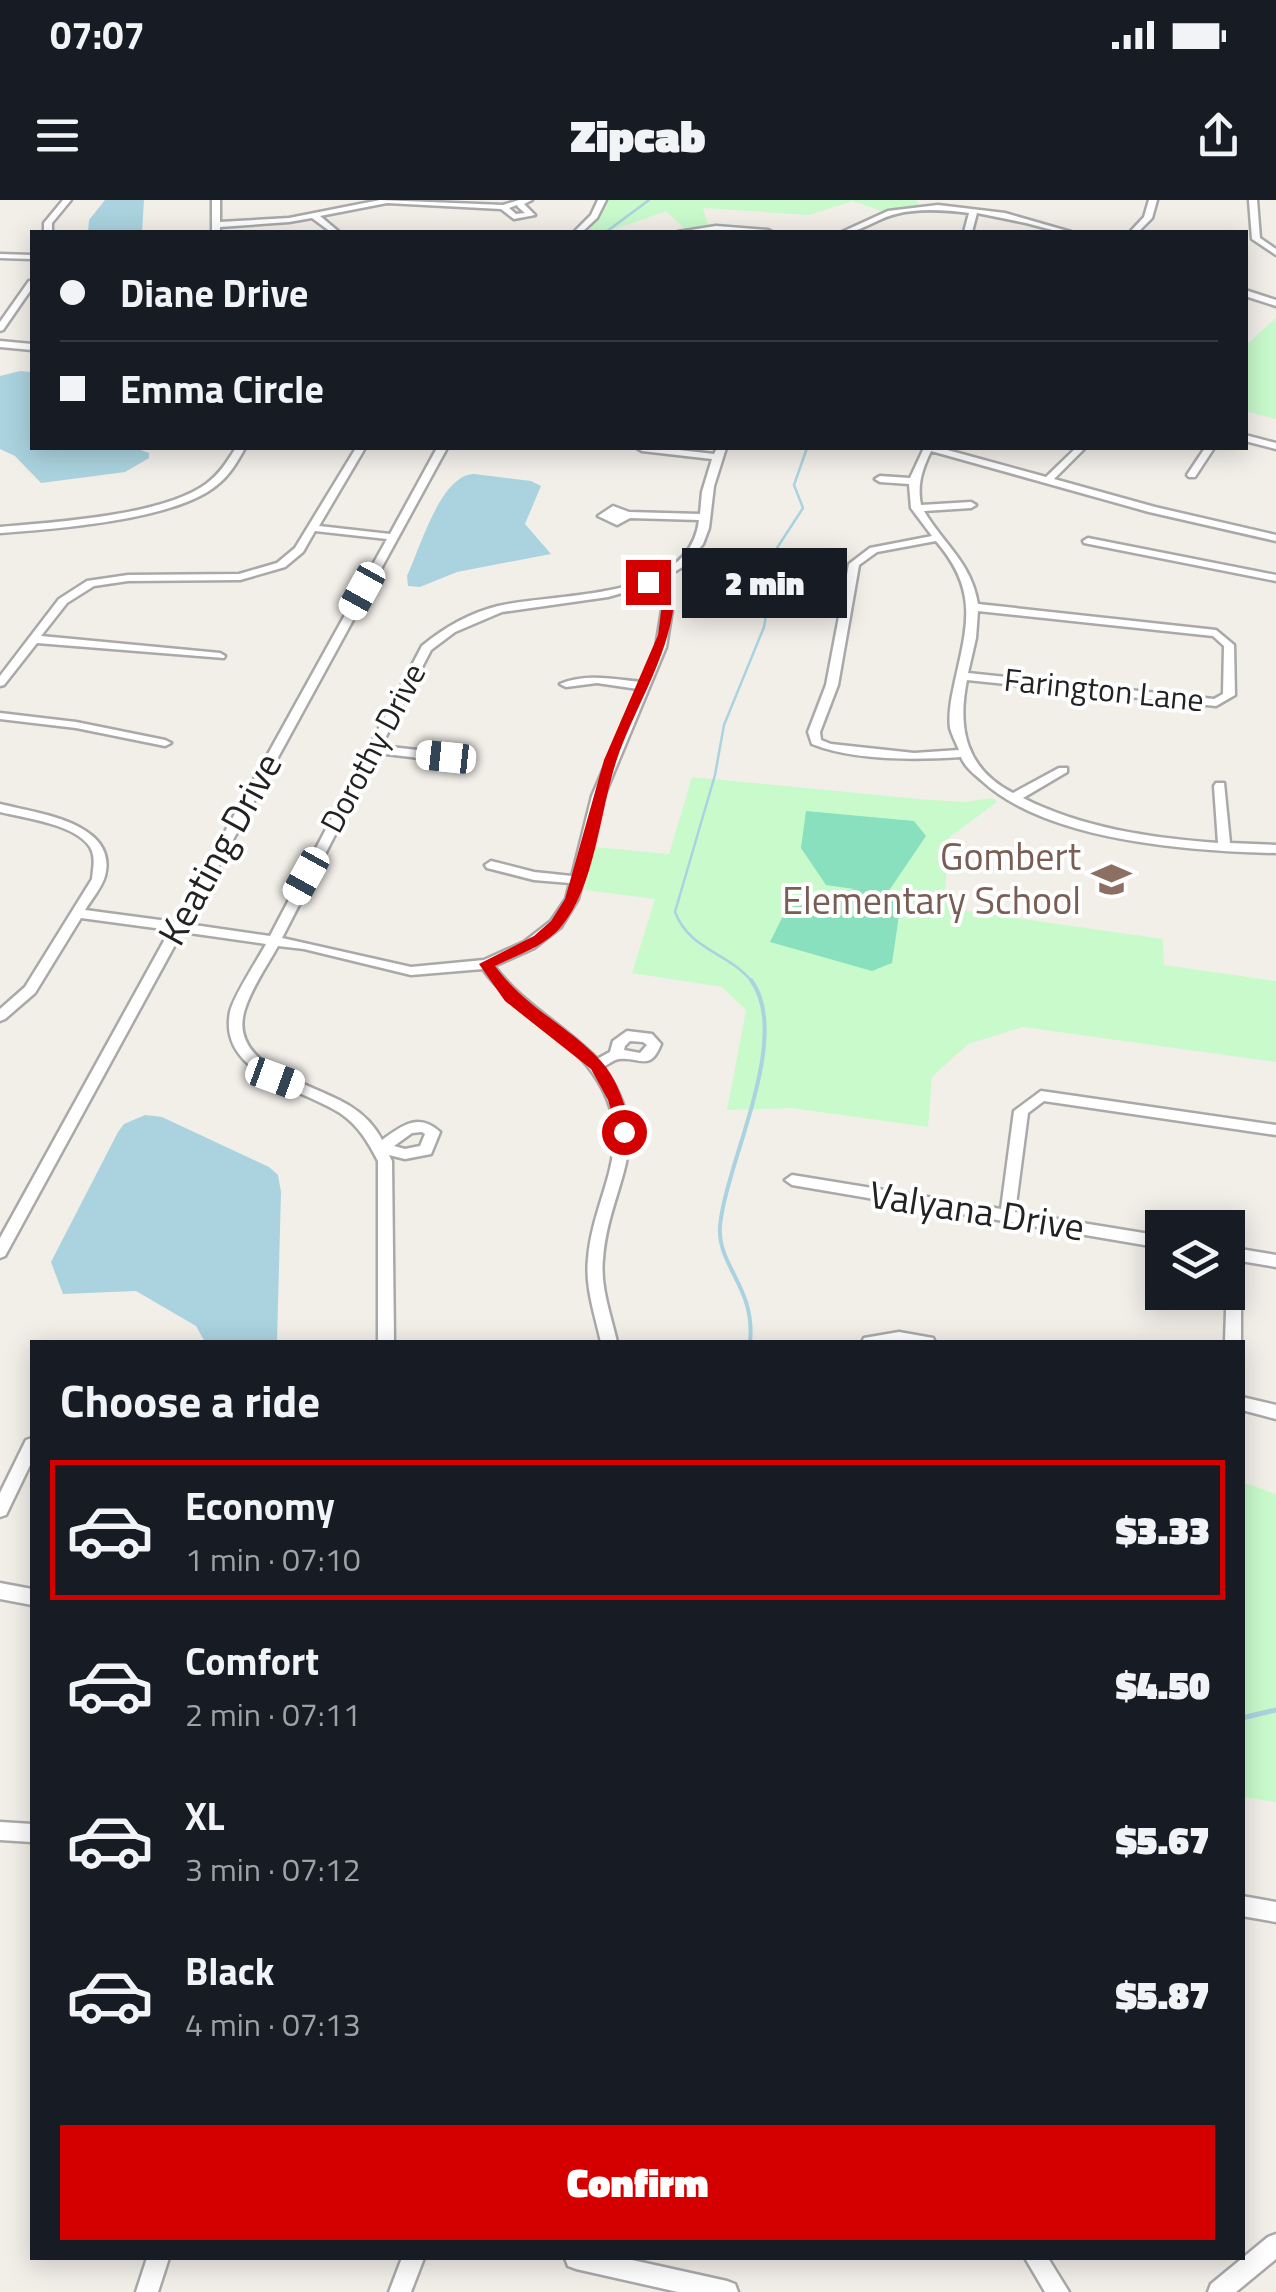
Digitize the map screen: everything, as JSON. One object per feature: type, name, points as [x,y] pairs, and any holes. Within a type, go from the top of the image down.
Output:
[{"type":"street","points":[[48,230],[48,223],[67,200]]},
{"type":"street","points":[[216,200],[216,229],[314,216],[386,201],[503,208],[514,217],[531,215],[525,202]]},
{"type":"street","points":[[580,230],[594,216],[602,200]]},
{"type":"street","points":[[1136,230],[1148,218],[1154,200]]},
{"type":"street","points":[[1253,200],[1256,240],[1276,254]]},
{"type":"street","points":[[852,230],[899,211],[1016,217],[1060,230]]},
{"type":"street","points":[[969,230],[973,213]]},
{"type":"street","points":[[314,216],[332,230]]},
{"type":"street","points":[[694,230],[737,230]]},
{"type":"street","points":[[0,253],[30,254]]},
{"type":"street","points":[[0,328],[30,285]]},
{"type":"street","points":[[1248,293],[1276,303]]},
{"type":"street","points":[[0,315],[14,304]]},
{"type":"street","points":[[0,344],[30,351]]},
{"type":"street","points":[[0,352],[30,351]]},
{"type":"street","points":[[1248,439],[1276,446]]},
{"type":"street","points":[[0,530],[123,516],[181,502],[220,479],[239,450]]},
{"type":"street","points":[[0,683],[5,669],[63,600],[90,582],[258,574],[290,558],[359,450]]},
{"type":"street","name":"Keating Drive","points":[[0,1252],[441,450]]},
{"type":"street","points":[[681,450],[720,452]]},
{"type":"street","points":[[928,450],[912,481],[916,508],[964,574],[972,607],[956,724],[964,753],[986,780],[1012,800],[1045,816],[1091,829],[1276,850]]},
{"type":"street","points":[[936,450],[1194,520],[1276,538]]},
{"type":"street","points":[[1048,480],[1078,450]]},
{"type":"street","points":[[1192,475],[1208,450]]},
{"type":"street","name":"Dorothy Drive","points":[[386,1340],[385,1161],[381,1148],[372,1130],[348,1108],[275,1078],[244,1054],[235,1028],[237,1011],[414,666],[443,634],[496,610],[648,582],[690,556],[702,535],[720,452]]},
{"type":"street","points":[[880,478],[912,481]]},
{"type":"street","points":[[916,508],[971,505]]},
{"type":"street","points":[[628,515],[705,517]]},
{"type":"street","points":[[312,528],[392,538]]},
{"type":"street","points":[[937,538],[874,550],[854,564],[832,685],[814,732],[816,742],[829,747],[914,757],[964,753]]},
{"type":"street","points":[[1088,542],[1276,578]]},
{"type":"street","points":[[78,913],[314,946],[411,971],[486,964],[548,932],[568,908],[610,760],[660,647],[669,611],[666,600],[648,582]]},
{"type":"street","name":"Farington Lane","points":[[962,676],[1216,703],[1226,700],[1230,691],[1228,641],[1216,632],[972,607]]},
{"type":"street","points":[[33,640],[220,656]]},
{"type":"street","points":[[566,684],[597,680],[644,686]]},
{"type":"street","points":[[0,716],[76,725],[165,743]]},
{"type":"street","points":[[374,749],[446,757]]},
{"type":"street","points":[[1012,800],[1063,770]]},
{"type":"street","points":[[1220,786],[1224,846]]},
{"type":"street","points":[[0,808],[80,832],[98,845],[102,867],[30,990],[0,1016]]},
{"type":"street","points":[[491,865],[534,876],[577,880]]},
{"type":"street","points":[[486,964],[510,998],[596,1065],[616,1100],[624,1132],[620,1176],[600,1233],[596,1259],[596,1284],[609,1340]]},
{"type":"street","points":[[596,1065],[618,1054]]},
{"type":"street","points":[[1007,1216],[1021,1111],[1041,1096],[1276,1130]]},
{"type":"street","name":"Valyana Drive","points":[[792,1180],[1145,1239]]},
{"type":"street","points":[[1245,1255],[1276,1261]]},
{"type":"street","points":[[1232,1310],[1233,1340]]},
{"type":"street","points":[[884,1340],[913,1340]]},
{"type":"street","points":[[1245,1403],[1276,1412]]},
{"type":"street","points":[[0,1510],[30,1449]]},
{"type":"street","points":[[0,1591],[30,1597]]},
{"type":"street","points":[[0,1831],[30,1833]]},
{"type":"street","points":[[1245,1907],[1276,1912]]},
{"type":"street","points":[[1219,2292],[1276,2245]]},
{"type":"street","points":[[147,2292],[157,2260]]},
{"type":"street","points":[[400,2292],[412,2260]]},
{"type":"street","points":[[585,2260],[727,2292]]},
{"type":"street","points":[[1037,2260],[1058,2292]]},
{"type":"green space","points":[[607,200],[916,200],[920,207],[884,212],[853,201],[809,215],[703,208],[708,225],[684,228],[666,211],[616,228],[586,230],[598,219]]},
{"type":"green space","points":[[1276,318],[1276,419],[1248,412],[1248,343]]},
{"type":"green space","points":[[692,777],[919,799],[964,802],[993,798],[997,802],[950,837],[944,900],[952,909],[1163,939],[1164,965],[1276,981],[1276,1062],[1023,1027],[968,1044],[932,1077],[928,1127],[791,1108],[727,1110],[746,1010],[722,987],[632,973],[655,899],[585,890],[594,847],[669,854]]},
{"type":"green space","points":[[806,811],[914,821],[926,836],[888,892],[902,895],[892,963],[872,971],[770,942],[787,908],[854,889],[826,885],[801,848]]},
{"type":"green space","points":[[1245,1483],[1276,1494],[1276,1802],[1245,1797]]},
{"type":"water","points":[[105,200],[144,200],[142,230],[88,230],[89,220]]},
{"type":"water","points":[[30,372],[30,450],[141,450],[149,453],[149,458],[125,472],[41,483],[15,456],[0,449],[0,376]]},
{"type":"water","points":[[474,474],[531,481],[541,486],[525,524],[551,554],[457,572],[420,587],[408,586],[407,576],[441,500],[462,478]]},
{"type":"water","points":[[145,1115],[162,1117],[269,1167],[278,1175],[281,1192],[277,1340],[204,1340],[196,1326],[136,1291],[63,1294],[51,1262],[124,1124]]},
{"type":"waterway","points":[[609,230],[649,200]]},
{"type":"waterway","points":[[752,982],[690,935],[675,912],[715,775],[724,725],[764,627],[777,548],[803,508],[794,485],[806,450]]},
{"type":"waterway","points":[[750,1340],[747,1307],[724,1253],[720,1226],[761,1066],[765,1033],[762,1004],[752,982]]},
{"type":"waterway","points":[[1245,1717],[1276,1710]]},
{"type":"place","name":"Gombert Elementary School","points":[[1111,879]]},
{"type":"route","points":[[624,1132],[616,1100],[596,1065],[510,998],[486,964],[539,939],[556,924],[572,899],[610,760],[664,635],[668,604],[648,582]]}]
